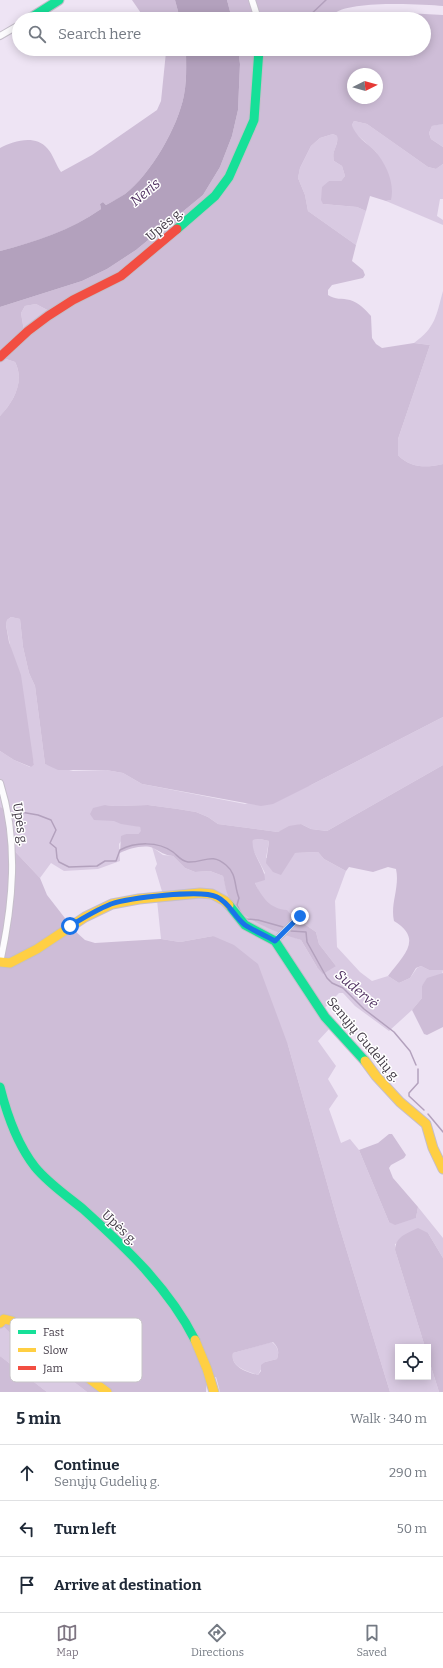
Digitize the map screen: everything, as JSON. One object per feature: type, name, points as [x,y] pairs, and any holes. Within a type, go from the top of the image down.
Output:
[{"type":"street","points":[[40,12],[59,0]]},
{"type":"street","points":[[252,0],[256,12]]},
{"type":"street","points":[[0,36],[12,29]]},
{"type":"street","name":"Upės g.","points":[[0,357],[28,331],[48,316],[73,300],[121,276],[215,196],[229,177],[254,120],[259,56]]},
{"type":"street","name":"Upės g.","points":[[0,783],[7,807],[13,872],[10,915],[0,963]]},
{"type":"street","name":"Senųjų Gudelių g.","points":[[0,963],[10,963],[37,949],[85,917],[112,904],[139,898],[200,893],[212,894],[219,897],[225,901],[245,925],[275,941],[325,1017],[361,1055],[376,1076],[400,1102],[426,1124],[433,1148],[443,1169]]},
{"type":"street","points":[[275,941],[300,916]]},
{"type":"street","name":"Upės g.","points":[[0,1087],[11,1125],[33,1164],[46,1178],[120,1244],[176,1305],[198,1344],[214,1392]]},
{"type":"street","points":[[0,1323],[4,1319],[10,1320]]},
{"type":"street","points":[[94,1382],[107,1392]]},
{"type":"shaded area","points":[[132,0],[175,0],[178,12],[140,12]]},
{"type":"shaded area","points":[[227,0],[443,0],[443,6],[384,4],[352,7],[337,12],[230,12]]},
{"type":"shaded area","points":[[431,14],[443,15],[443,124],[432,126],[429,133],[431,139],[443,147],[443,164],[436,169],[428,167],[367,124],[354,121],[352,125],[356,133],[375,151],[389,174],[392,187],[391,200],[386,201],[370,196],[366,211],[357,207],[323,204],[321,200],[322,187],[329,181],[341,181],[345,176],[342,166],[334,161],[333,154],[337,143],[337,136],[333,134],[320,138],[311,146],[300,168],[298,178],[305,195],[308,211],[356,245],[352,261],[363,270],[365,275],[363,278],[332,285],[328,290],[328,295],[333,298],[353,301],[366,311],[371,316],[372,338],[376,344],[382,348],[414,343],[430,345],[398,439],[398,455],[413,465],[430,466],[443,464],[443,717],[273,804],[261,806],[142,784],[123,773],[106,770],[58,770],[45,764],[35,686],[29,673],[23,647],[20,619],[11,617],[7,620],[6,625],[9,642],[21,675],[34,765],[31,767],[14,760],[0,751],[0,416],[14,397],[19,376],[15,362],[3,358],[51,312],[36,304],[25,306],[21,313],[24,331],[0,351],[0,307],[82,281],[107,269],[136,250],[203,195],[220,167],[232,136],[238,110],[240,64],[239,56],[431,56]]},
{"type":"shaded area","points":[[166,56],[186,56],[185,89],[181,108],[176,121],[170,135],[154,162],[135,185],[116,200],[106,205],[103,202],[100,204],[101,209],[78,223],[27,244],[0,251],[0,148],[17,141],[36,141],[49,150],[61,172],[92,155],[157,110],[161,101]]},
{"type":"shaded area","points":[[354,121],[367,124],[428,167],[436,169],[443,164],[443,199],[440,199],[437,216],[443,220],[443,225],[386,201],[391,200],[376,152],[353,131],[352,125]]},
{"type":"shaded area","points":[[443,124],[443,147],[431,139],[429,133],[432,126]]},
{"type":"shaded area","points":[[333,134],[337,136],[337,143],[333,154],[334,161],[342,166],[345,176],[341,181],[329,181],[323,204],[357,207],[366,211],[356,245],[308,211],[305,195],[298,178],[300,168],[311,146],[320,138]]},
{"type":"shaded area","points":[[443,291],[443,464],[419,466],[413,465],[398,455],[398,439],[430,345],[414,343],[427,332],[431,326],[437,314]]},
{"type":"shaded area","points":[[36,304],[51,312],[24,331],[21,313],[25,306]]},
{"type":"shaded area","points":[[3,358],[15,362],[19,376],[14,397],[0,416],[0,362]]},
{"type":"shaded area","points":[[11,617],[20,619],[23,647],[29,673],[35,686],[45,764],[73,771],[106,770],[123,773],[142,784],[245,804],[311,785],[443,717],[443,765],[327,831],[311,829],[301,824],[278,832],[218,824],[208,817],[196,812],[178,809],[148,805],[105,805],[111,815],[118,822],[135,825],[140,827],[142,831],[138,834],[126,834],[119,844],[120,861],[98,869],[64,871],[51,863],[40,878],[8,844],[4,808],[0,807],[0,751],[14,760],[30,767],[34,765],[6,625],[7,620]]},
{"type":"shaded area","points":[[443,765],[443,970],[429,970],[421,966],[416,968],[410,978],[399,983],[388,976],[404,955],[408,948],[409,941],[408,934],[394,921],[393,908],[397,882],[396,869],[388,867],[373,872],[349,867],[346,871],[324,859],[318,852],[295,853],[281,875],[273,872],[266,863],[269,841],[260,839],[253,840],[255,855],[263,870],[265,880],[255,883],[257,888],[271,905],[276,908],[287,910],[291,915],[291,923],[303,923],[316,932],[319,944],[336,966],[323,974],[317,967],[301,940],[261,925],[235,907],[230,900],[223,876],[210,871],[195,872],[185,868],[173,856],[149,847],[136,848],[120,853],[121,836],[126,834],[138,834],[141,831],[140,827],[121,824],[114,821],[94,820],[90,814],[93,808],[105,805],[148,805],[196,812],[208,817],[218,824],[278,832],[289,826],[301,824],[311,829],[327,831]]},
{"type":"shaded area","points":[[0,807],[4,808],[8,844],[40,878],[47,895],[75,931],[85,940],[95,943],[161,939],[180,942],[213,936],[234,945],[258,964],[288,1045],[338,1222],[390,1392],[220,1392],[216,1377],[207,1378],[206,1392],[87,1392],[74,1382],[142,1382],[142,1318],[10,1318],[10,1333],[0,1323]],"holes":[[[273,1342],[278,1350],[277,1359],[265,1362],[261,1365],[261,1371],[258,1375],[240,1368],[234,1362],[233,1353]]]},
{"type":"shaded area","points":[[260,839],[269,841],[266,858],[295,853],[318,852],[324,859],[346,871],[335,901],[337,947],[360,972],[372,981],[388,976],[399,983],[410,978],[417,968],[421,966],[429,970],[443,970],[442,975],[422,986],[422,998],[412,1010],[389,1031],[355,1006],[343,993],[339,993],[320,1013],[330,1028],[318,1041],[336,1066],[328,1079],[338,1096],[329,1109],[341,1143],[350,1139],[359,1150],[389,1222],[416,1218],[418,1207],[443,1238],[443,1258],[428,1233],[395,1244],[395,1250],[424,1344],[395,1344],[395,1380],[431,1380],[431,1367],[439,1392],[390,1392],[338,1222],[288,1045],[213,936],[180,942],[161,939],[157,900],[164,898],[155,868],[157,864],[152,847],[163,855],[173,856],[185,868],[195,872],[210,871],[223,876],[229,899],[264,926],[301,940],[317,967],[336,966],[319,944],[316,932],[303,923],[290,923],[261,896],[255,883],[265,873],[251,846],[253,840]]},
{"type":"shaded area","points":[[443,973],[443,1027],[427,1035],[424,1034],[412,1010],[422,998],[422,986],[427,978]]},
{"type":"shaded area","points":[[389,1134],[392,1134],[406,1155],[389,1168],[393,1178],[418,1207],[416,1218],[395,1225],[389,1222],[359,1150],[378,1143]]},
{"type":"shaded area","points":[[418,1228],[428,1233],[443,1258],[443,1392],[439,1392],[431,1367],[431,1344],[424,1344],[395,1250],[397,1242],[406,1234]]},
{"type":"shaded area","points":[[0,1323],[10,1333],[10,1364],[0,1356]]},
{"type":"shaded area","points":[[272,1342],[278,1350],[277,1359],[265,1362],[258,1375],[240,1368],[234,1362],[233,1353]]},
{"type":"shaded area","points":[[0,1356],[10,1364],[10,1382],[34,1382],[47,1392],[0,1392]]},
{"type":"shaded area","points":[[34,1382],[74,1382],[87,1392],[47,1392]]},
{"type":"water","points":[[175,0],[227,0],[230,12],[178,12]]},
{"type":"water","name":"Neris","points":[[186,56],[239,56],[240,64],[238,110],[232,136],[220,167],[203,195],[136,250],[107,269],[82,281],[0,307],[0,251],[26,244],[65,229],[101,209],[100,204],[103,202],[106,205],[125,194],[135,185],[154,162],[170,135],[181,108],[186,84]]},
{"type":"waterway","points":[[313,12],[326,0]]},
{"type":"waterway","name":"Sudervė","points":[[15,811],[38,815],[51,820],[56,830],[50,843],[56,848],[59,862],[69,867],[97,866],[105,861],[116,861],[120,850],[139,844],[154,844],[167,848],[181,859],[188,862],[207,859],[216,859],[221,861],[230,869],[234,876],[239,898],[237,905],[241,913]]},
{"type":"waterway","name":"Sudervė","points":[[243,916],[247,919],[258,920],[283,927]]},
{"type":"waterway","name":"Sudervė","points":[[291,931],[306,932],[307,942],[327,978],[332,983],[343,988],[364,1009],[394,1032],[410,1051],[416,1065]]},
{"type":"waterway","name":"Sudervė","points":[[418,1069],[418,1083],[409,1093],[409,1096],[424,1110]]},
{"type":"waterway","name":"Sudervė","points":[[428,1114],[443,1132]]},
{"type":"traffic: fast","points":[[40,12],[59,0]]},
{"type":"traffic: fast","points":[[177,229],[215,196],[229,177],[254,120],[259,56]]},
{"type":"traffic: fast","points":[[229,905],[245,925],[275,941],[325,1017],[365,1061]]},
{"type":"traffic: fast","points":[[0,1087],[13,1129],[23,1149],[35,1167],[52,1184],[83,1209],[145,1270],[173,1303],[195,1340]]},
{"type":"traffic: slow","points":[[0,962],[10,963],[37,949],[85,917],[112,904],[139,899],[200,893],[212,894],[229,905]]},
{"type":"traffic: slow","points":[[365,1061],[376,1076],[400,1102],[426,1124],[433,1148],[443,1169]]},
{"type":"traffic: slow","points":[[0,1323],[4,1319],[10,1320]]},
{"type":"traffic: slow","points":[[195,1340],[207,1369],[214,1392]]},
{"type":"traffic: slow","points":[[94,1382],[107,1392]]},
{"type":"traffic: jam","points":[[0,357],[28,331],[48,316],[73,300],[121,276],[177,229]]},
{"type":"route","points":[[70,926],[112,904],[139,898],[200,893],[212,894],[219,897],[225,901],[245,925],[275,941],[300,916]]}]
